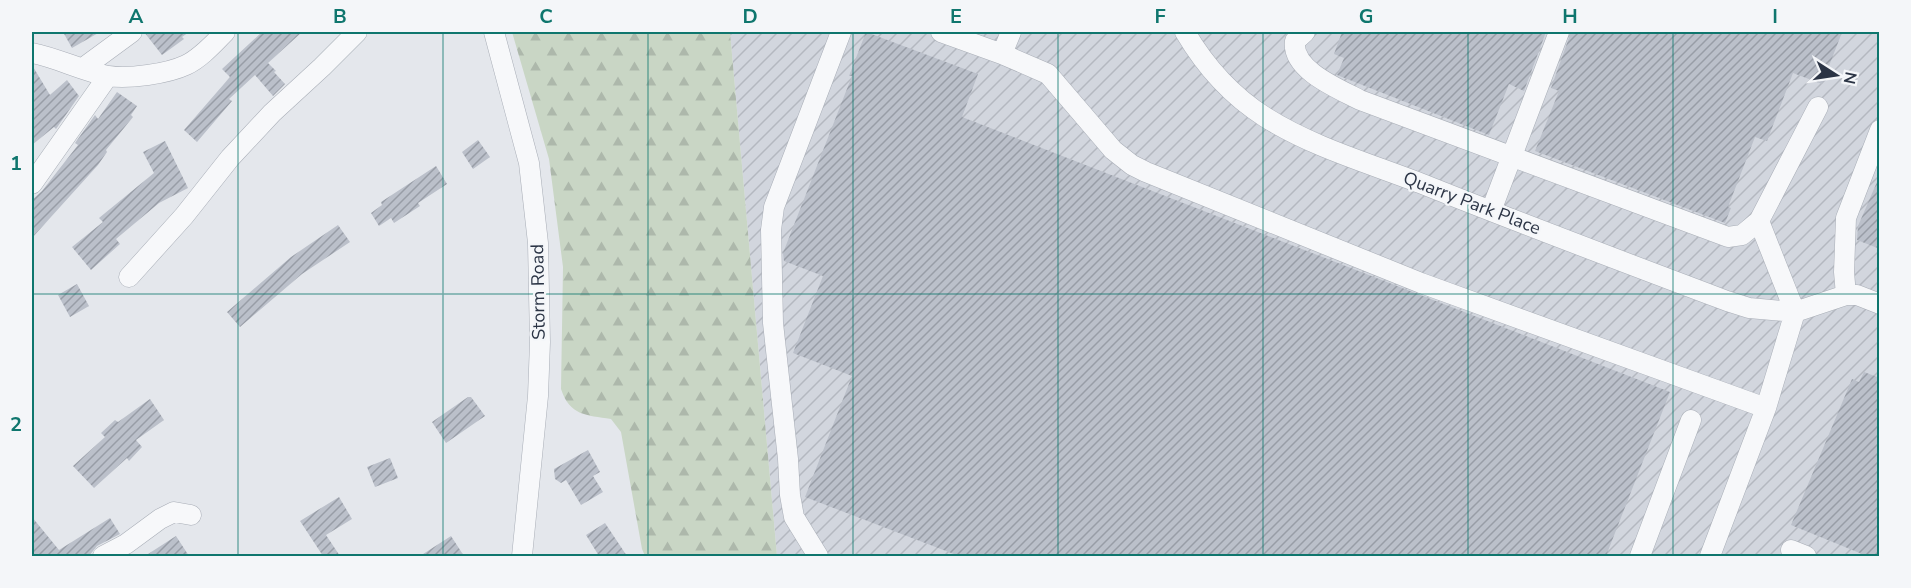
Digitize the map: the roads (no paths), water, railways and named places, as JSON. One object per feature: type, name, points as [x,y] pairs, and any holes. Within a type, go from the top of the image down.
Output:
[{"type":"street","points":[[83,68],[132,32]]},
{"type":"street","points":[[32,53],[108,76],[133,76],[171,70],[188,64],[225,32]]},
{"type":"street","points":[[129,277],[184,216],[230,158],[272,113],[357,32]]},
{"type":"street","name":"Storm Road","points":[[494,32],[529,163],[538,243],[540,342],[538,396],[522,556]]},
{"type":"street","points":[[819,556],[792,512],[773,323],[771,230],[774,207],[841,32]]},
{"type":"street","points":[[1002,54],[1011,32]]},
{"type":"street","name":"Quarry Park Place","points":[[1185,32],[1211,69],[1235,95],[1297,135],[1727,301],[1749,308],[1795,312]]},
{"type":"street","points":[[1305,32],[1295,41],[1297,58],[1312,73],[1360,100],[1721,235],[1742,236],[1759,221],[1818,107]]},
{"type":"street","points":[[1491,211],[1559,32]]},
{"type":"street","points":[[954,34],[1048,74],[1113,150],[1132,165],[1146,172],[1421,283],[1766,408]]},
{"type":"street","points":[[32,184],[108,76]]},
{"type":"street","points":[[1846,295],[1844,272],[1846,218],[1880,130]]},
{"type":"street","points":[[1710,556],[1766,408],[1795,312],[1759,221]]},
{"type":"street","points":[[1795,312],[1846,295],[1857,295],[1880,304]]},
{"type":"street","points":[[1640,556],[1691,420]]},
{"type":"street","points":[[103,556],[126,544],[160,519],[174,512],[190,515]]}]
